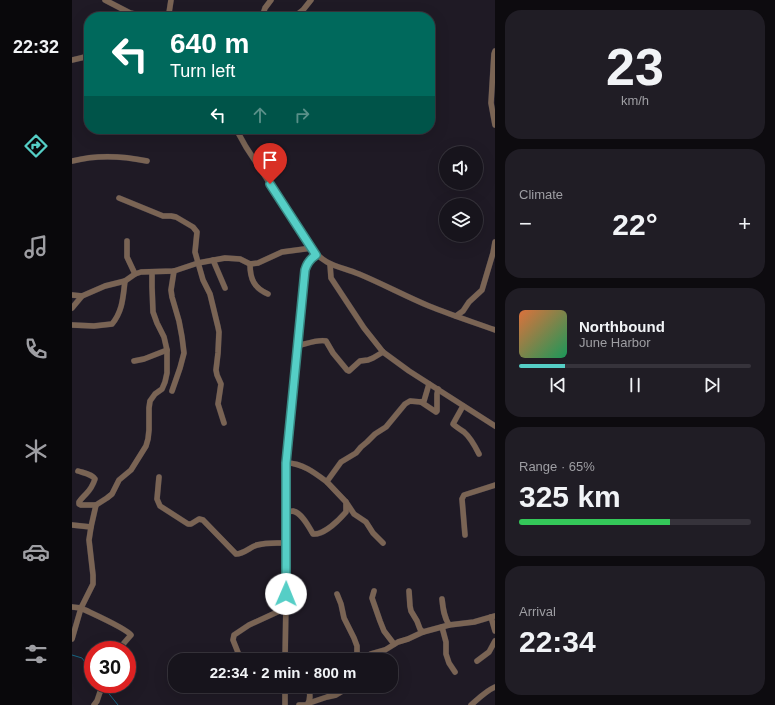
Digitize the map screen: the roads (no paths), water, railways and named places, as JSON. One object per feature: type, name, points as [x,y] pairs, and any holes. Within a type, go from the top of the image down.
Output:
[{"type":"street","points":[[105,0],[128,12]]},
{"type":"street","points":[[169,12],[171,0]]},
{"type":"street","points":[[264,12],[271,0]]},
{"type":"street","points":[[300,12],[311,0]]},
{"type":"street","points":[[495,51],[491,103],[495,125]]},
{"type":"street","points":[[72,60],[84,57]]},
{"type":"street","points":[[239,134],[316,255],[330,264],[358,274],[428,306],[495,330]]},
{"type":"street","points":[[72,161],[99,158],[136,159],[146,161]]},
{"type":"street","points":[[119,198],[162,216],[176,217],[193,227],[197,232],[195,249],[198,263],[203,280],[210,294],[219,332],[216,370],[221,384],[218,404],[224,423]]},
{"type":"street","points":[[127,241],[127,258],[135,274]]},
{"type":"street","points":[[456,316],[463,311],[469,302],[482,290],[494,253],[495,242]]},
{"type":"street","points":[[72,308],[82,296],[105,286],[125,281],[141,272],[174,271],[198,263],[225,258],[240,259],[250,264],[258,263],[282,252],[312,248]]},
{"type":"street","points":[[286,653],[286,463],[305,270],[307,263],[316,255]]},
{"type":"street","points":[[213,260],[225,288]]},
{"type":"street","points":[[250,264],[251,277],[255,284],[261,291],[268,294]]},
{"type":"street","points":[[330,264],[331,278],[364,328],[383,352],[409,371],[495,426]]},
{"type":"street","points":[[172,391],[184,353],[179,321],[171,290],[174,271]]},
{"type":"street","points":[[78,471],[94,477],[95,479],[92,486],[78,502],[79,504],[96,505],[112,494],[119,480],[131,470],[146,446],[149,430],[150,401],[155,394],[162,389],[167,374],[167,350],[164,337],[153,312],[152,272]]},
{"type":"street","points":[[72,325],[94,326],[112,324],[116,320],[123,304],[125,281]]},
{"type":"street","points":[[72,295],[82,296]]},
{"type":"street","points":[[297,346],[323,340],[349,371],[360,361],[368,360],[383,352]]},
{"type":"street","points":[[134,362],[167,350]]},
{"type":"street","points":[[421,402],[425,399],[429,384]]},
{"type":"street","points":[[327,482],[341,462],[356,453],[361,446],[386,427],[405,404],[410,401],[421,402],[436,412],[436,394],[438,389]]},
{"type":"street","points":[[464,406],[453,424],[464,432],[471,440],[479,454]]},
{"type":"street","points":[[286,463],[292,463],[311,470],[327,482],[346,502],[354,514],[366,522],[373,533],[383,543]]},
{"type":"street","points":[[159,477],[158,499],[161,507],[190,524],[199,519],[203,520],[236,554],[240,554],[255,545],[264,543],[287,543]]},
{"type":"street","points":[[465,535],[462,499],[464,494],[495,486]]},
{"type":"street","points":[[286,512],[298,514],[313,534],[317,534],[324,531],[346,512],[346,502]]},
{"type":"street","points":[[72,639],[81,608],[92,584],[93,575],[89,540],[96,505]]},
{"type":"street","points":[[72,526],[91,527]]},
{"type":"street","points":[[374,590],[372,598],[380,621],[384,631],[394,644]]},
{"type":"street","points":[[409,591],[411,611],[423,632]]},
{"type":"street","points":[[337,594],[344,618],[357,646],[357,653]]},
{"type":"street","points":[[442,599],[443,612],[450,625]]},
{"type":"street","points":[[72,607],[81,608],[130,633],[131,635],[126,641]]},
{"type":"street","points":[[238,653],[233,640],[234,635],[249,625],[286,608]]},
{"type":"street","points":[[374,653],[385,650],[394,644],[423,632],[493,617],[495,631]]},
{"type":"street","points":[[442,627],[446,642],[446,654],[449,663],[455,672]]},
{"type":"street","points":[[477,661],[489,652],[495,641]]},
{"type":"street","points":[[471,705],[495,686]]},
{"type":"street","points":[[94,705],[100,693]]},
{"type":"street","points":[[285,693],[285,705]]},
{"type":"street","points":[[308,704],[310,693]]},
{"type":"street","points":[[299,705],[308,704],[327,696],[339,693]]},
{"type":"waterway","points":[[72,655],[82,658],[84,661]]},
{"type":"waterway","points":[[108,693],[118,705]]}]
